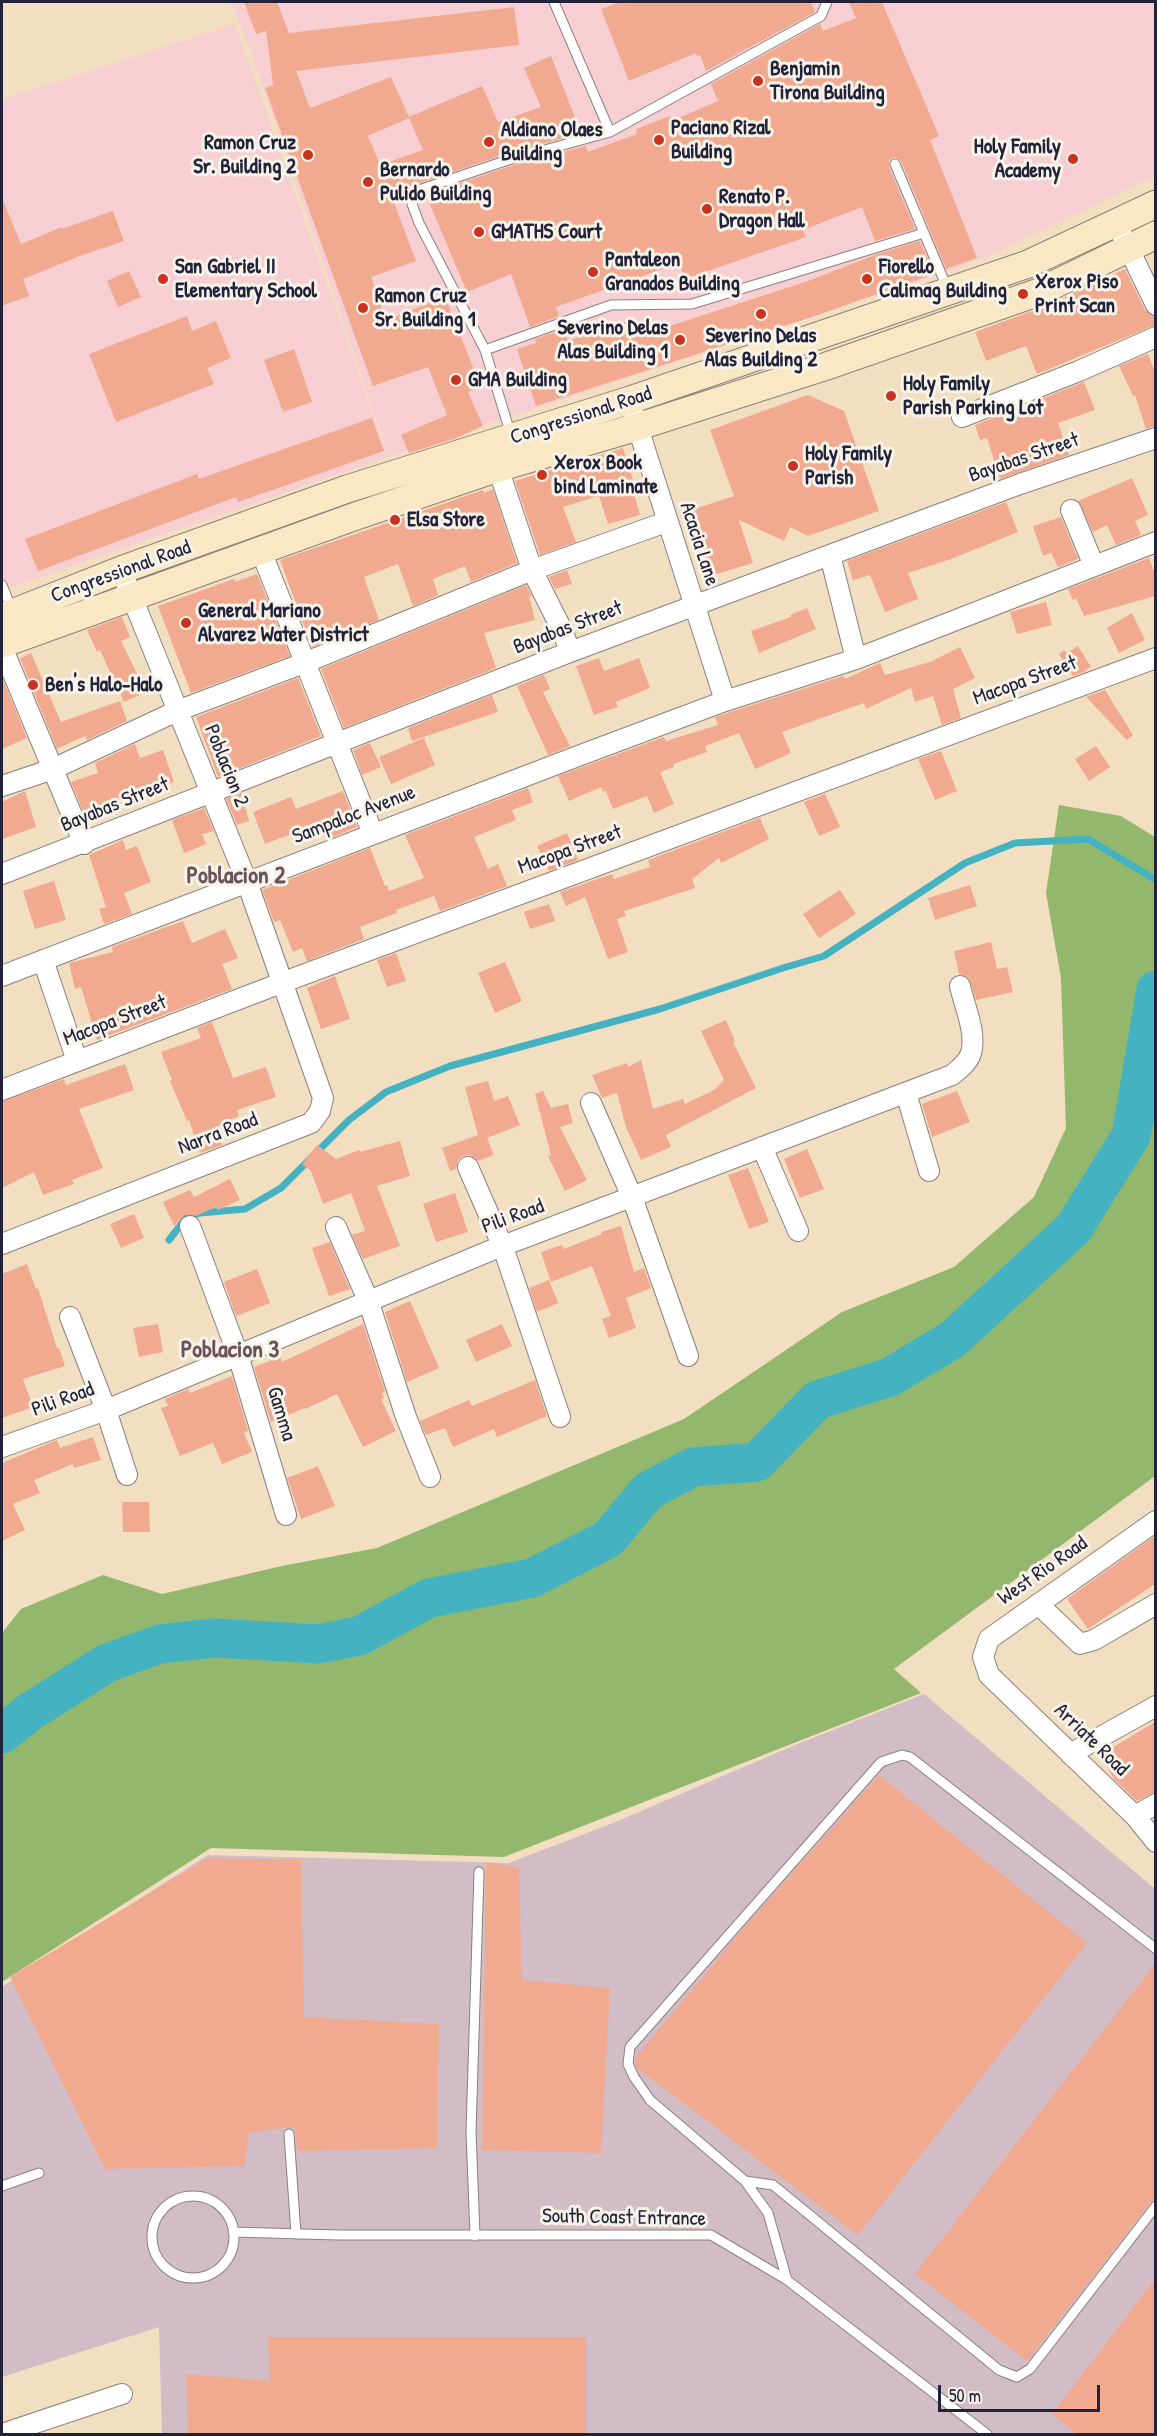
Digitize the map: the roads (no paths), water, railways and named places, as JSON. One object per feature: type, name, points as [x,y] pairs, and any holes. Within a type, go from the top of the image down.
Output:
[{"type":"main road","name":"Congressional Road","points":[[7,615],[121,570],[348,489],[630,400],[1028,264],[1155,204]]},
{"type":"main road","name":"Congressional Road","points":[[2,645],[356,516],[498,468],[638,427],[827,366],[1039,292],[1155,235]]},
{"type":"street","points":[[1116,223],[1155,305]]},
{"type":"street","points":[[962,417],[1155,337]]},
{"type":"street","name":"Acacia Lane","points":[[630,400],[666,522],[725,701]]},
{"type":"street","name":"Bayabas Street","points":[[2,874],[84,844],[570,652],[1020,484],[1155,438]]},
{"type":"street","points":[[498,468],[532,570],[563,632],[570,652]]},
{"type":"street","points":[[1071,510],[1094,566]]},
{"type":"street","points":[[2,786],[52,769],[177,711],[304,663],[532,570],[666,522]]},
{"type":"street","name":"Sampaloc Avenue","points":[[2,976],[725,701],[856,659],[1155,542]]},
{"type":"street","points":[[261,551],[373,834]]},
{"type":"street","points":[[830,555],[856,659]]},
{"type":"street","name":"Poblacion 2","points":[[121,570],[247,882],[281,983]]},
{"type":"street","points":[[2,645],[84,844]]},
{"type":"street","name":"Macopa Street","points":[[2,1090],[281,983],[1155,658]]},
{"type":"street","points":[[43,960],[77,1061]]},
{"type":"street","name":"Narra Road","points":[[2,1244],[311,1123],[320,1111],[323,1098],[281,983]]},
{"type":"street","name":"Pili Road","points":[[2,1447],[106,1410],[368,1300],[503,1247],[952,1075],[963,1066],[971,1053],[971,1034],[960,986]]},
{"type":"street","points":[[906,1093],[929,1170]]},
{"type":"street","points":[[591,1103],[632,1197],[688,1356]]},
{"type":"street","points":[[762,1147],[798,1231]]},
{"type":"street","points":[[468,1167],[503,1247],[560,1417]]},
{"type":"street","name":"Gamma","points":[[190,1226],[238,1355],[286,1515]]},
{"type":"street","points":[[336,1227],[368,1300],[406,1417],[430,1477]]},
{"type":"street","points":[[70,1317],[106,1410],[127,1475]]},
{"type":"street","name":"West Rio Road","points":[[989,1675],[983,1657],[989,1639],[1155,1521]]},
{"type":"street","points":[[1038,1604],[1080,1644],[1094,1640],[1155,1604]]},
{"type":"street","name":"Arriate Road","points":[[989,1675],[1135,1816],[1155,1842]]},
{"type":"street","points":[[1070,1754],[1155,1706]]},
{"type":"street","points":[[1135,1816],[1155,1804]]},
{"type":"street","points":[[2,2434],[122,2394]]},
{"type":"lane","points":[[554,2],[610,132]]},
{"type":"lane","points":[[512,437],[485,350],[419,223],[412,204],[416,191],[505,161],[610,132],[821,16],[827,2]]},
{"type":"lane","points":[[895,164],[949,292]]},
{"type":"lane","points":[[485,350],[611,305],[692,304],[924,232]]},
{"type":"lane","points":[[2,585],[7,615]]},
{"type":"lane","points":[[787,2280],[768,2213],[746,2181],[650,2100],[634,2078],[628,2064],[630,2047],[881,1762],[902,1755],[910,1757],[1155,1948]]},
{"type":"lane","points":[[475,2236],[471,2131],[479,1872]]},
{"type":"lane","points":[[289,2134],[296,2234]]},
{"type":"lane","points":[[2,2186],[39,2173]]},
{"type":"lane","points":[[746,2181],[773,2185],[999,2370],[1017,2377],[1030,2369],[1155,2206]]},
{"type":"lane","points":[[184,2197],[198,2197],[211,2201],[221,2208],[229,2219],[233,2232],[233,2245],[228,2258],[220,2268],[208,2275],[195,2278],[182,2277],[170,2271],[160,2261],[154,2249],[152,2236],[154,2222],[166,2206],[184,2197]]},
{"type":"lane","name":"South Coast Entrance","points":[[233,2232],[475,2236],[711,2235],[787,2280],[987,2434]]},
{"type":"waterway","points":[[169,1240],[187,1217],[200,1213],[245,1209],[281,1188],[349,1120],[386,1092],[450,1066],[660,1009],[824,956],[965,863],[1015,843],[1088,839],[1156,880]]},
{"type":"waterway","points":[[2,1734],[31,1711],[107,1663],[160,1644],[215,1638],[318,1644],[359,1636],[429,1598],[532,1578],[608,1539],[648,1491],[693,1467],[757,1462],[817,1400],[890,1377],[953,1339],[1073,1229],[1131,1136],[1156,990]]},
{"type":"place","name":"Benjamin Tirona Building","points":[[758,81]]},
{"type":"place","name":"Paciano Rizal Building","points":[[659,140]]},
{"type":"place","name":"Aldiano Olaes Building","points":[[489,142]]},
{"type":"place","name":"Ramon Cruz Sr. Building 2","points":[[308,155]]},
{"type":"place","name":"Holy Family Academy","points":[[1073,159]]},
{"type":"place","name":"Bernardo Pulido Building","points":[[368,182]]},
{"type":"place","name":"Renato P. Dragon Hall","points":[[707,209]]},
{"type":"place","name":"GMATHS Court","points":[[479,232]]},
{"type":"place","name":"Pantaleon Granados Building","points":[[593,272]]},
{"type":"place","name":"San Gabriel II Elementary School","points":[[163,279]]},
{"type":"place","name":"Fiorello Calimag Building","points":[[867,279]]},
{"type":"place","name":"Xerox Piso Print Scan","points":[[1023,294]]},
{"type":"place","name":"Ramon Cruz Sr. Building 1","points":[[363,308]]},
{"type":"place","name":"Severino Delas Alas Building 2","points":[[761,314]]},
{"type":"place","name":"Severino Delas Alas Building 1","points":[[680,340]]},
{"type":"place","name":"GMA Building","points":[[456,380]]},
{"type":"place","name":"Holy Family Parish Parking Lot","points":[[891,396]]},
{"type":"place","name":"Holy Family Parish","points":[[793,466]]},
{"type":"place","name":"Xerox Book bind Laminate","points":[[542,475]]},
{"type":"place","name":"Elsa Store","points":[[395,520]]},
{"type":"place","name":"General Mariano Alvarez Water District","points":[[186,623]]},
{"type":"place","name":"Ben's Halo-Halo","points":[[33,685]]},
{"type":"district","name":"Poblacion 2","points":[[236,877]]},
{"type":"district","name":"Poblacion 3","points":[[230,1351]]}]
